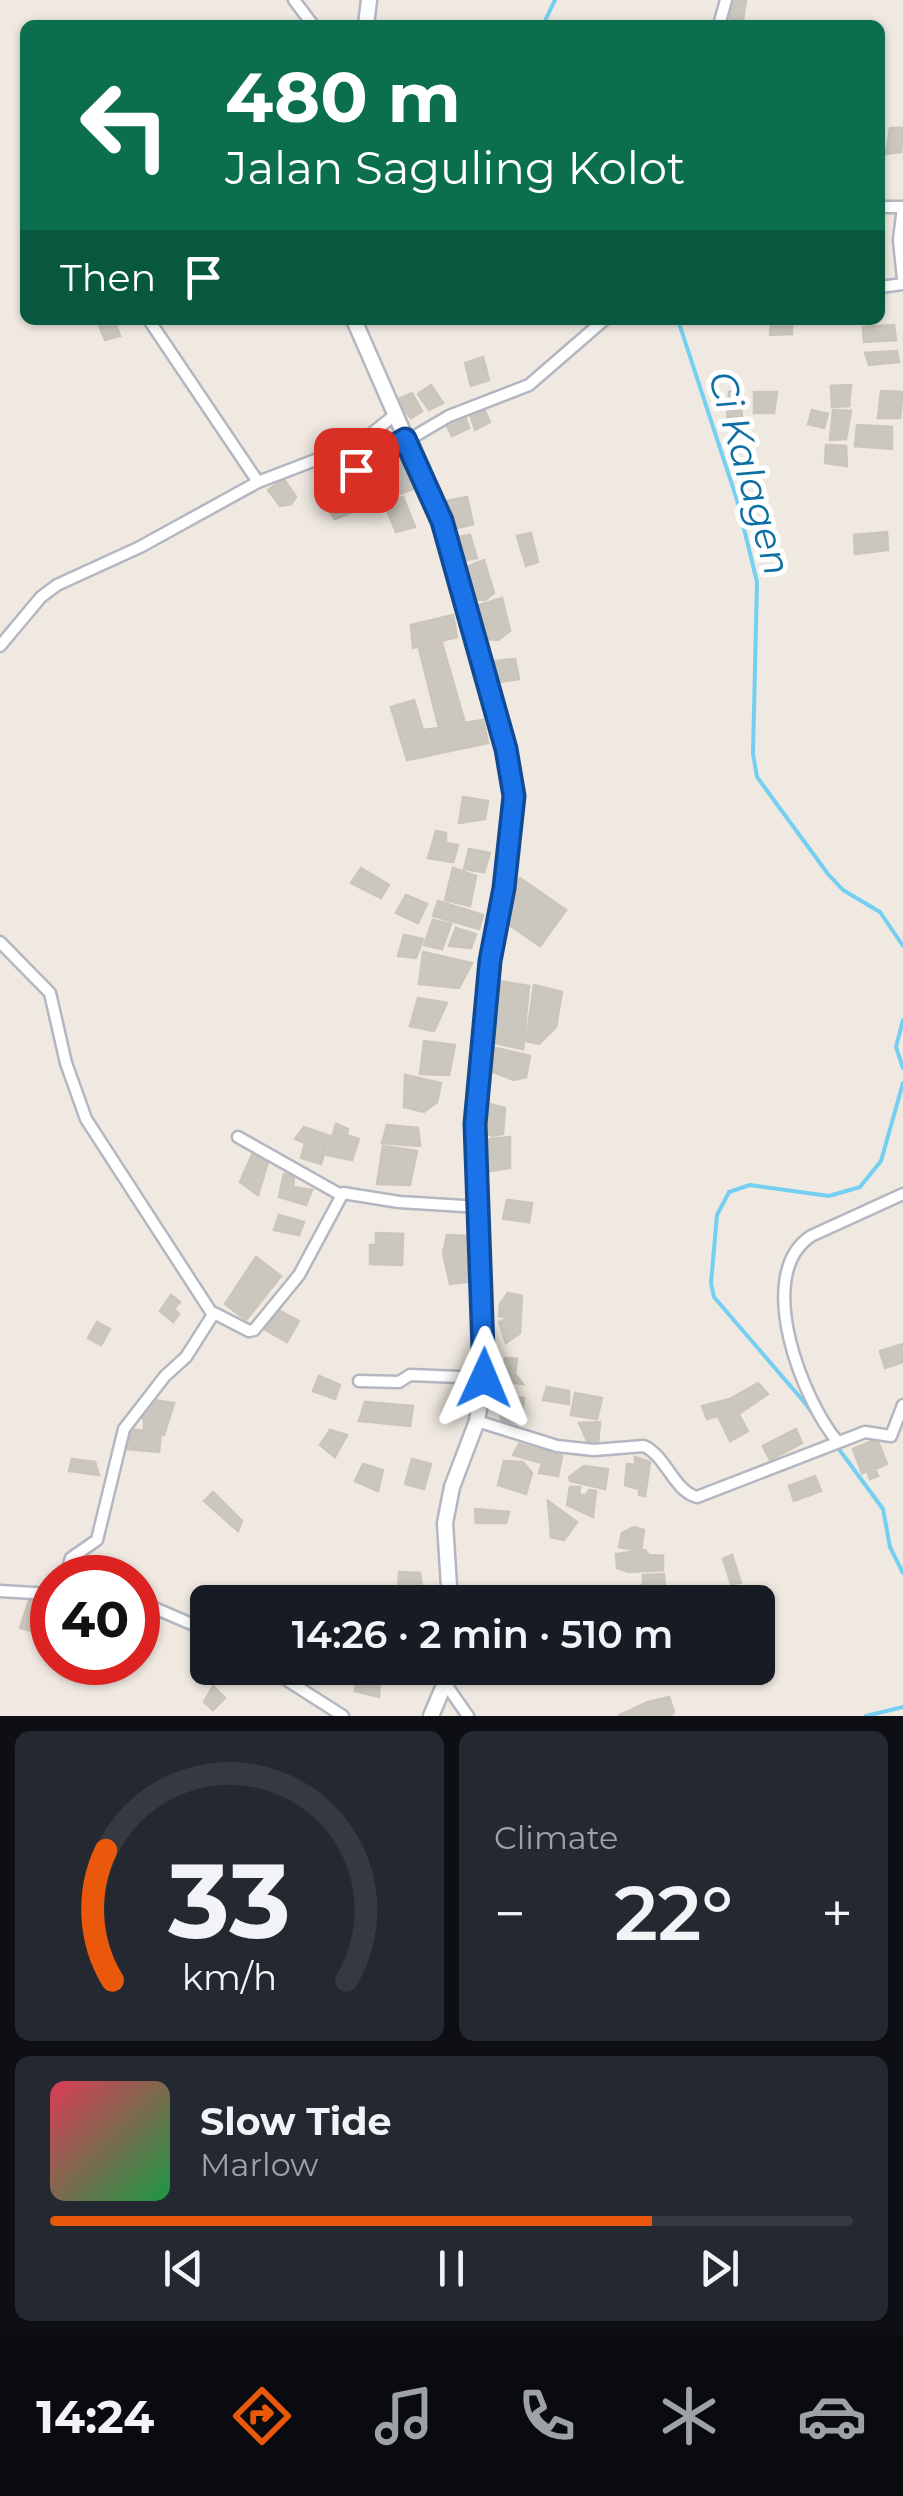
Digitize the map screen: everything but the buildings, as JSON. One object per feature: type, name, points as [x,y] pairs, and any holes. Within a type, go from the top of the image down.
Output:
[{"type":"street","points":[[294,0],[309,20]]},
{"type":"street","points":[[903,208],[899,240],[903,282]]},
{"type":"street","points":[[152,325],[258,482]]},
{"type":"street","points":[[356,325],[442,521],[506,749],[514,796],[504,888],[490,961],[475,1124],[484,1378],[477,1421],[452,1487],[445,1523],[449,1585]]},
{"type":"street","points":[[337,482],[449,416],[528,385],[598,325]]},
{"type":"street","points":[[0,646],[40,597],[57,585],[140,546],[258,482],[339,451],[372,434],[396,414]]},
{"type":"street","points":[[0,942],[50,993],[66,1063],[86,1119],[212,1315]]},
{"type":"street","points":[[238,1137],[341,1195]]},
{"type":"street","points":[[74,1555],[97,1540],[124,1429],[165,1376],[186,1357],[212,1315],[218,1312],[249,1331],[254,1330],[300,1275],[341,1195],[347,1191],[399,1202],[480,1206]]},
{"type":"street","points":[[834,1444],[818,1420],[818,1409],[802,1383],[790,1338],[785,1291],[790,1262],[800,1243],[811,1236],[903,1194]]},
{"type":"street","points":[[358,1382],[399,1382],[410,1376],[484,1378]]},
{"type":"street","points":[[892,1436],[903,1405]]},
{"type":"street","points":[[477,1421],[557,1446],[594,1450],[644,1446],[663,1460],[686,1492],[698,1496],[865,1432],[892,1436],[903,1444]]},
{"type":"street","points":[[0,1591],[30,1593]]},
{"type":"street","points":[[160,1610],[190,1623]]},
{"type":"street","points":[[295,1685],[343,1716]]},
{"type":"street","points":[[430,1716],[442,1685]]},
{"type":"street","points":[[451,1685],[468,1716]]},
{"type":"waterway","name":"Ci Kalagen","points":[[545,20],[555,0]]},
{"type":"waterway","name":"Ci Kalagen","points":[[680,325],[737,500],[757,582],[753,754],[757,777],[828,874],[843,890],[880,912],[903,946]]},
{"type":"waterway","name":"Ci Kalagen","points":[[903,1020],[896,1047],[903,1068]]},
{"type":"waterway","name":"Ci Kalagen","points":[[903,1083],[881,1161],[860,1187],[829,1196],[750,1185],[729,1192],[717,1215],[711,1283],[714,1297],[805,1403],[883,1509],[890,1547],[903,1573]]},
{"type":"waterway","name":"Ci Kalagen","points":[[866,1716],[903,1707]]},
{"type":"route","points":[[356,470],[405,439],[442,521],[506,749],[514,796],[504,888],[490,961],[475,1124],[484,1378]]}]
